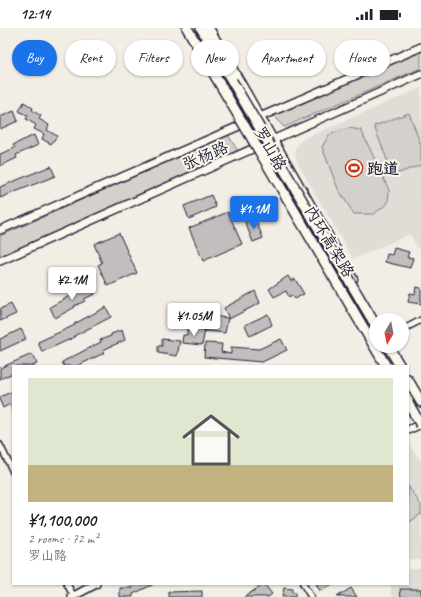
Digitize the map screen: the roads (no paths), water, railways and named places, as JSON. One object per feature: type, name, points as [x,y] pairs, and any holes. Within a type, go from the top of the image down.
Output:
[{"type":"highway","name":"内环高架路","points":[[187,28],[385,365]]},
{"type":"highway","name":"内环高架路","points":[[201,28],[369,314]]},
{"type":"highway","points":[[392,353],[399,365]]},
{"type":"highway","points":[[409,382],[421,402]]},
{"type":"highway","points":[[409,404],[420,426]]},
{"type":"main road","name":"罗山路","points":[[182,28],[241,124],[382,365]]},
{"type":"main road","name":"罗山路","points":[[209,28],[373,313]]},
{"type":"main road","name":"张杨路","points":[[0,230],[421,47]]},
{"type":"main road","name":"张杨路","points":[[0,261],[421,74]]},
{"type":"main road","points":[[396,353],[403,365]]},
{"type":"main road","points":[[409,375],[421,395]]},
{"type":"main road","points":[[409,410],[420,426],[409,430]]},
{"type":"main road","points":[[73,597],[94,585]]},
{"type":"street","points":[[409,326],[421,320]]},
{"type":"street","points":[[0,445],[12,470]]},
{"type":"street","points":[[67,585],[73,597]]},
{"type":"street","points":[[304,585],[311,597]]},
{"type":"place","name":"跑道","points":[[354,168]]}]
